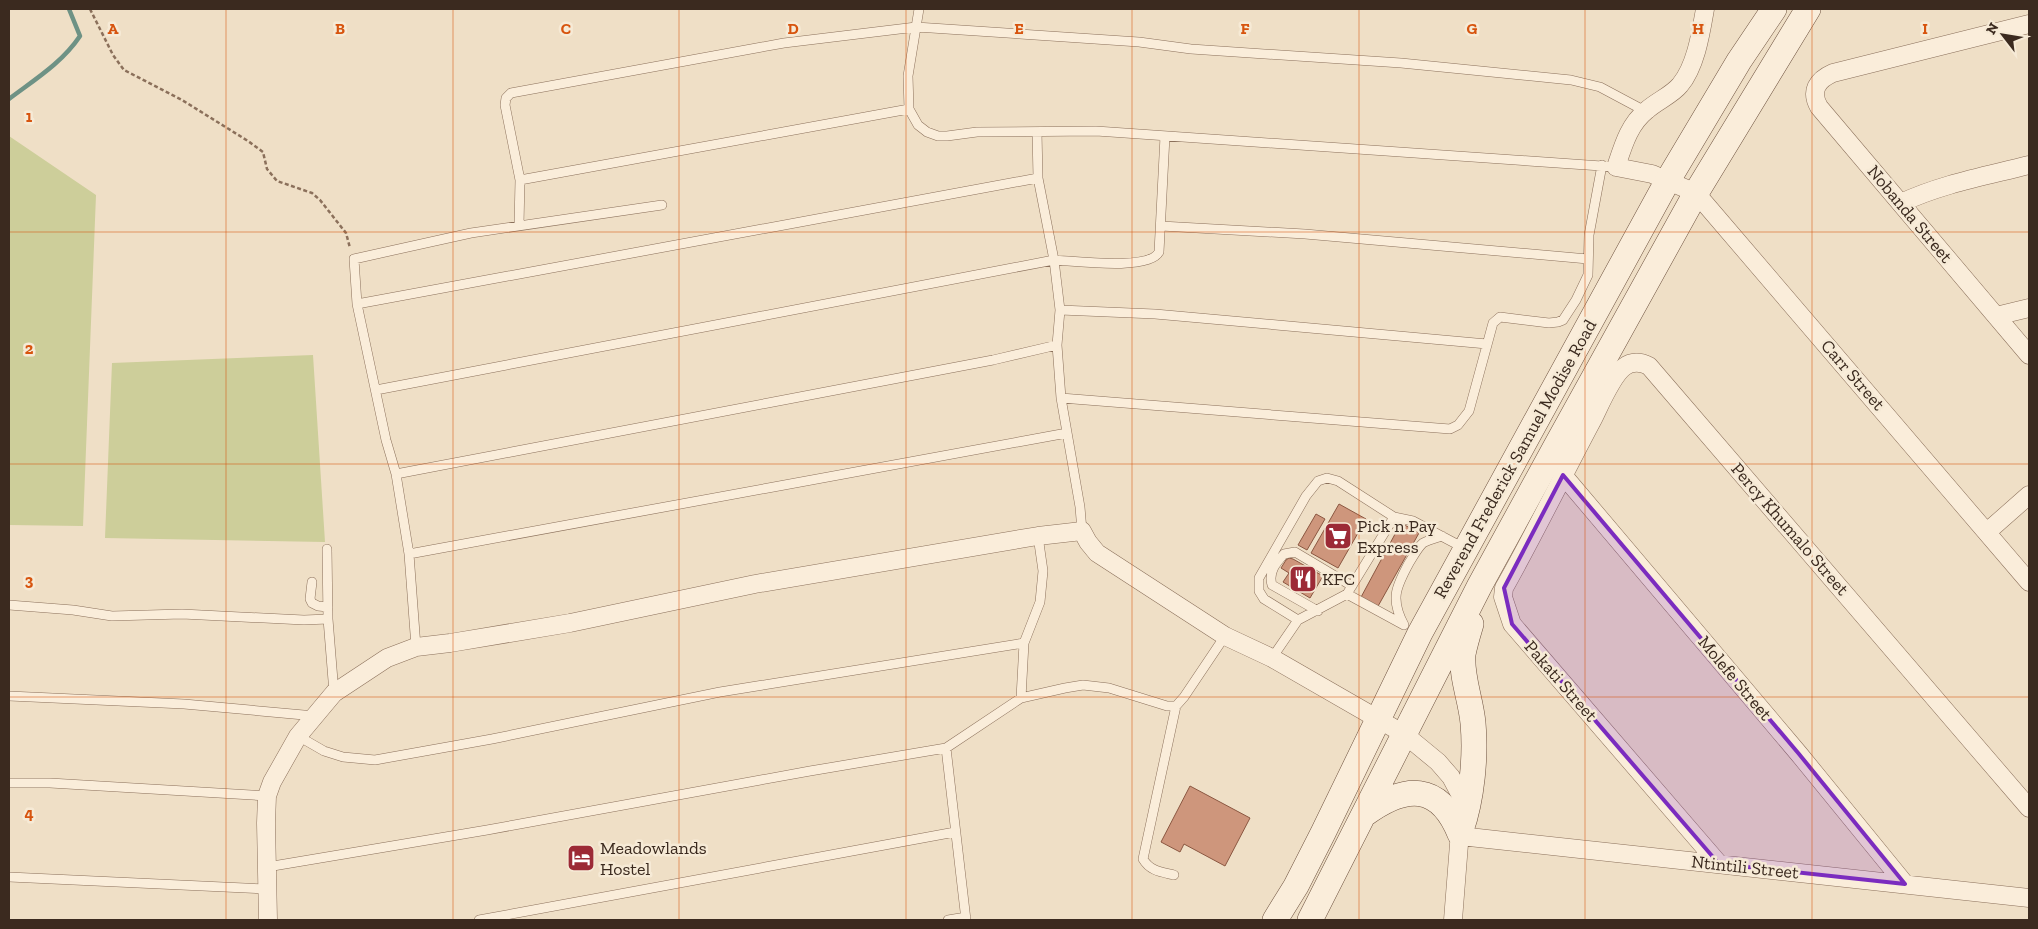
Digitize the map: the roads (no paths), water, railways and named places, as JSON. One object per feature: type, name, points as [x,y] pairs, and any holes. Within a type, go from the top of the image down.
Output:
[{"type":"main road","name":"Reverend Frederick Samuel Modise Road","points":[[1275,920],[1296,886],[1378,718],[1412,629],[1466,549],[1668,180],[1739,61],[1774,9]]},
{"type":"main road","name":"Reverend Frederick Samuel Modise Road","points":[[1310,920],[1480,585],[1696,193],[1808,9]]},
{"type":"main road","points":[[1460,833],[1469,803],[1473,750],[1473,726],[1464,674],[1464,654],[1480,585]]},
{"type":"main road","points":[[1364,815],[1391,797],[1403,794],[1421,794],[1433,798],[1444,807],[1455,821],[1460,833]]},
{"type":"street","points":[[1609,166],[1645,111],[1677,89],[1684,80],[1699,41],[1705,9]]},
{"type":"street","name":"Nobanda Street","points":[[2029,24],[1833,73],[1820,81],[1814,93],[1816,102],[2029,355]]},
{"type":"street","points":[[1901,203],[1923,193],[2029,165]]},
{"type":"street","name":"Carr Street","points":[[1609,166],[1652,174],[1696,193],[2029,582]]},
{"type":"street","points":[[1996,316],[2029,308]]},
{"type":"street","name":"Percy Khumalo Street","points":[[1563,475],[1617,374],[1630,364],[1640,362],[1649,366],[2029,808]]},
{"type":"street","name":"Pakati Street","points":[[1563,475],[1504,588],[1503,597],[1507,616],[1719,864]]},
{"type":"street","name":"Molefe Street","points":[[1563,475],[1799,754],[1905,884]]},
{"type":"street","points":[[1987,532],[2029,495]]},
{"type":"street","points":[[268,920],[267,796],[281,764],[298,736],[334,693],[387,658],[416,647],[570,623],[755,584],[1082,530],[1088,542],[1098,553],[1225,636],[1272,658],[1378,718],[1404,734],[1438,762],[1451,778],[1460,794],[1460,833],[1453,920]]},
{"type":"street","name":"Ntintili Street","points":[[1460,833],[2029,898]]},
{"type":"lane","points":[[919,9],[908,76],[909,109],[918,125],[927,132],[938,136],[978,132],[1096,131],[1609,166],[1589,236],[1588,276],[1583,288],[1563,320],[1554,323],[1500,317],[1493,323],[1469,411],[1458,425],[1450,429],[1061,398]]},
{"type":"lane","points":[[519,225],[520,180],[505,105],[506,98],[511,93],[784,43],[916,27],[1139,42],[1571,80],[1600,87],[1645,111]]},
{"type":"lane","points":[[520,180],[909,109]]},
{"type":"lane","points":[[1037,132],[1038,178],[1054,260],[1060,310],[1057,345],[1061,398],[1082,530]]},
{"type":"lane","points":[[376,390],[1054,260],[1118,264],[1151,260],[1159,252],[1165,136]]},
{"type":"lane","points":[[357,304],[1038,178]]},
{"type":"lane","points":[[416,647],[409,554],[396,474],[386,440],[357,304],[354,259],[471,233],[662,205]]},
{"type":"lane","points":[[1160,226],[1305,234],[1588,259]]},
{"type":"lane","points":[[1060,310],[1155,314],[1487,344]]},
{"type":"lane","points":[[396,474],[993,360],[1057,345]]},
{"type":"lane","points":[[409,554],[1067,433]]},
{"type":"lane","points":[[1298,620],[1264,599],[1259,591],[1259,578],[1306,496],[1318,481],[1327,478],[1338,481],[1394,517],[1413,521],[1466,549]]},
{"type":"lane","points":[[1272,658],[1298,620],[1347,594],[1394,517]]},
{"type":"lane","points":[[1020,698],[1024,642],[1040,602],[1043,571],[1038,536]]},
{"type":"lane","points":[[1412,629],[1398,613],[1395,599],[1397,585],[1411,560],[1423,544],[1442,536]]},
{"type":"lane","points":[[327,549],[328,619],[334,693]]},
{"type":"lane","points":[[1318,610],[1272,584],[1270,579],[1271,571],[1284,554],[1294,552],[1352,586]]},
{"type":"lane","points":[[312,582],[310,599],[312,603],[328,607]]},
{"type":"lane","points":[[1347,594],[1412,629]]},
{"type":"lane","points":[[9,605],[73,610],[112,616],[182,614],[304,620],[328,619]]},
{"type":"lane","points":[[1174,875],[1154,870],[1146,865],[1143,859],[1176,706],[1184,698],[1225,636]]},
{"type":"lane","points":[[298,736],[324,750],[343,757],[375,760],[492,739],[720,692],[1024,642]]},
{"type":"lane","points":[[267,867],[487,830],[810,770],[946,748],[1020,698],[1065,688],[1084,685],[1109,688],[1167,706],[1176,706]]},
{"type":"lane","points":[[9,696],[184,704],[315,716]]},
{"type":"lane","points":[[946,748],[966,919],[948,920]]},
{"type":"lane","points":[[9,783],[50,783],[267,796]]},
{"type":"lane","points":[[479,920],[956,832]]},
{"type":"lane","points":[[9,877],[267,889]]},
{"type":"waterway","points":[[9,99],[56,63],[80,36],[69,9]]},
{"type":"place","name":"Pick n Pay Express","points":[[1338,536]]},
{"type":"place","name":"KFC","points":[[1303,579]]},
{"type":"place","name":"Meadowlands Hostel","points":[[581,858]]}]
